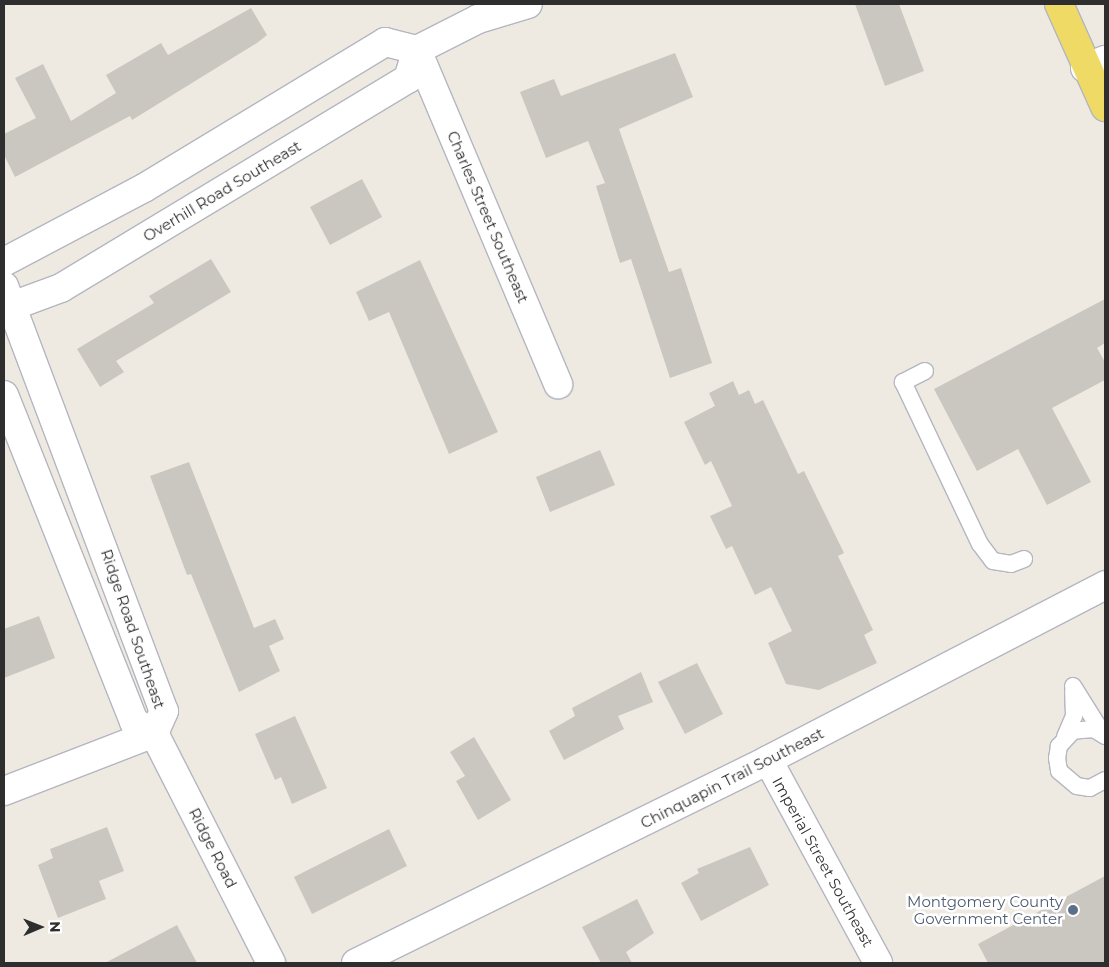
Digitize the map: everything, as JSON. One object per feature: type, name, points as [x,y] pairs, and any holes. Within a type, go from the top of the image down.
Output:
[{"type":"main road","points":[[1058,4],[1095,64],[1105,107]]},
{"type":"street","points":[[4,262],[144,188],[385,42],[418,50],[478,19],[528,4]]},
{"type":"street","name":"Overhill Road Southeast","points":[[6,300],[61,288],[408,79],[418,50]]},
{"type":"street","name":"Charles Street Southeast","points":[[418,50],[558,384]]},
{"type":"street","name":"Ridge Road Southeast","points":[[4,395],[134,722],[154,733],[164,711],[6,300]]},
{"type":"street","name":"Chinquapin Trail Southeast","points":[[356,963],[768,760],[1105,585]]},
{"type":"street","points":[[4,791],[154,733]]},
{"type":"street","name":"Ridge Road","points":[[154,733],[271,963]]},
{"type":"street","name":"Imperial Street Southeast","points":[[768,760],[878,963]]},
{"type":"lane","points":[[925,371],[903,382],[980,544],[993,561],[1011,564],[1024,559]]},
{"type":"lane","points":[[1104,735],[1073,686],[1074,716],[1057,758],[1066,780],[1090,788],[1105,780]]},
{"type":"lane","points":[[1065,737],[1083,728],[1104,735]]},
{"type":"building","points":[[855,4],[899,4],[924,71],[885,86]]},
{"type":"building","points":[[251,8],[267,35],[257,43],[132,120],[130,116],[15,177],[4,155],[4,134],[36,118],[15,78],[43,64],[71,121],[116,93],[106,75],[161,43],[168,55]]},
{"type":"building","points":[[675,53],[693,97],[619,129],[669,272],[681,268],[712,363],[670,378],[631,259],[620,263],[596,186],[605,183],[588,141],[546,158],[520,92],[554,79],[561,96]]},
{"type":"building","points":[[362,179],[382,217],[330,245],[310,207]]},
{"type":"building","points":[[211,259],[231,292],[116,361],[124,372],[100,387],[77,349],[154,303],[149,296]]},
{"type":"building","points":[[420,260],[498,432],[449,454],[389,312],[369,321],[356,292]]},
{"type":"building","points":[[1105,299],[1105,343],[1097,348],[1105,362],[1105,380],[1052,408],[1091,482],[1047,505],[1018,449],[977,471],[934,389]]},
{"type":"building","points":[[733,381],[739,395],[749,390],[755,404],[763,400],[798,474],[804,471],[844,553],[838,556],[873,630],[864,635],[877,663],[819,690],[786,684],[768,643],[792,631],[771,587],[755,595],[732,546],[726,549],[710,516],[732,506],[711,461],[705,465],[684,422],[715,406],[709,393]]},
{"type":"building","points":[[600,450],[615,485],[550,512],[536,477]]},
{"type":"building","points":[[189,462],[254,628],[275,619],[284,639],[269,646],[280,671],[239,692],[191,574],[187,575],[150,476]]},
{"type":"building","points":[[39,616],[55,658],[4,678],[4,629]]},
{"type":"building","points":[[697,663],[723,714],[685,734],[658,682]]},
{"type":"building","points":[[641,672],[653,702],[618,716],[624,729],[564,760],[549,731],[575,716],[572,708]]},
{"type":"building","points":[[295,716],[327,788],[292,804],[281,777],[275,780],[255,734]]},
{"type":"building","points":[[474,737],[511,800],[478,820],[456,781],[465,776],[450,752]]},
{"type":"building","points":[[107,827],[124,871],[99,881],[106,899],[58,918],[38,865],[53,858],[50,849]]},
{"type":"building","points":[[389,829],[407,866],[312,914],[294,877]]},
{"type":"building","points":[[750,847],[769,885],[701,921],[681,883],[699,873],[697,869]]},
{"type":"building","name":"Montgomery County Government Center","points":[[1105,876],[1105,963],[988,963],[978,944]]},
{"type":"building","points":[[637,899],[654,933],[626,952],[632,963],[601,963],[582,927]]},
{"type":"building","points":[[177,925],[197,963],[105,963]]},
{"type":"place","name":"Montgomery County Government Center","points":[[1073,910]]}]
